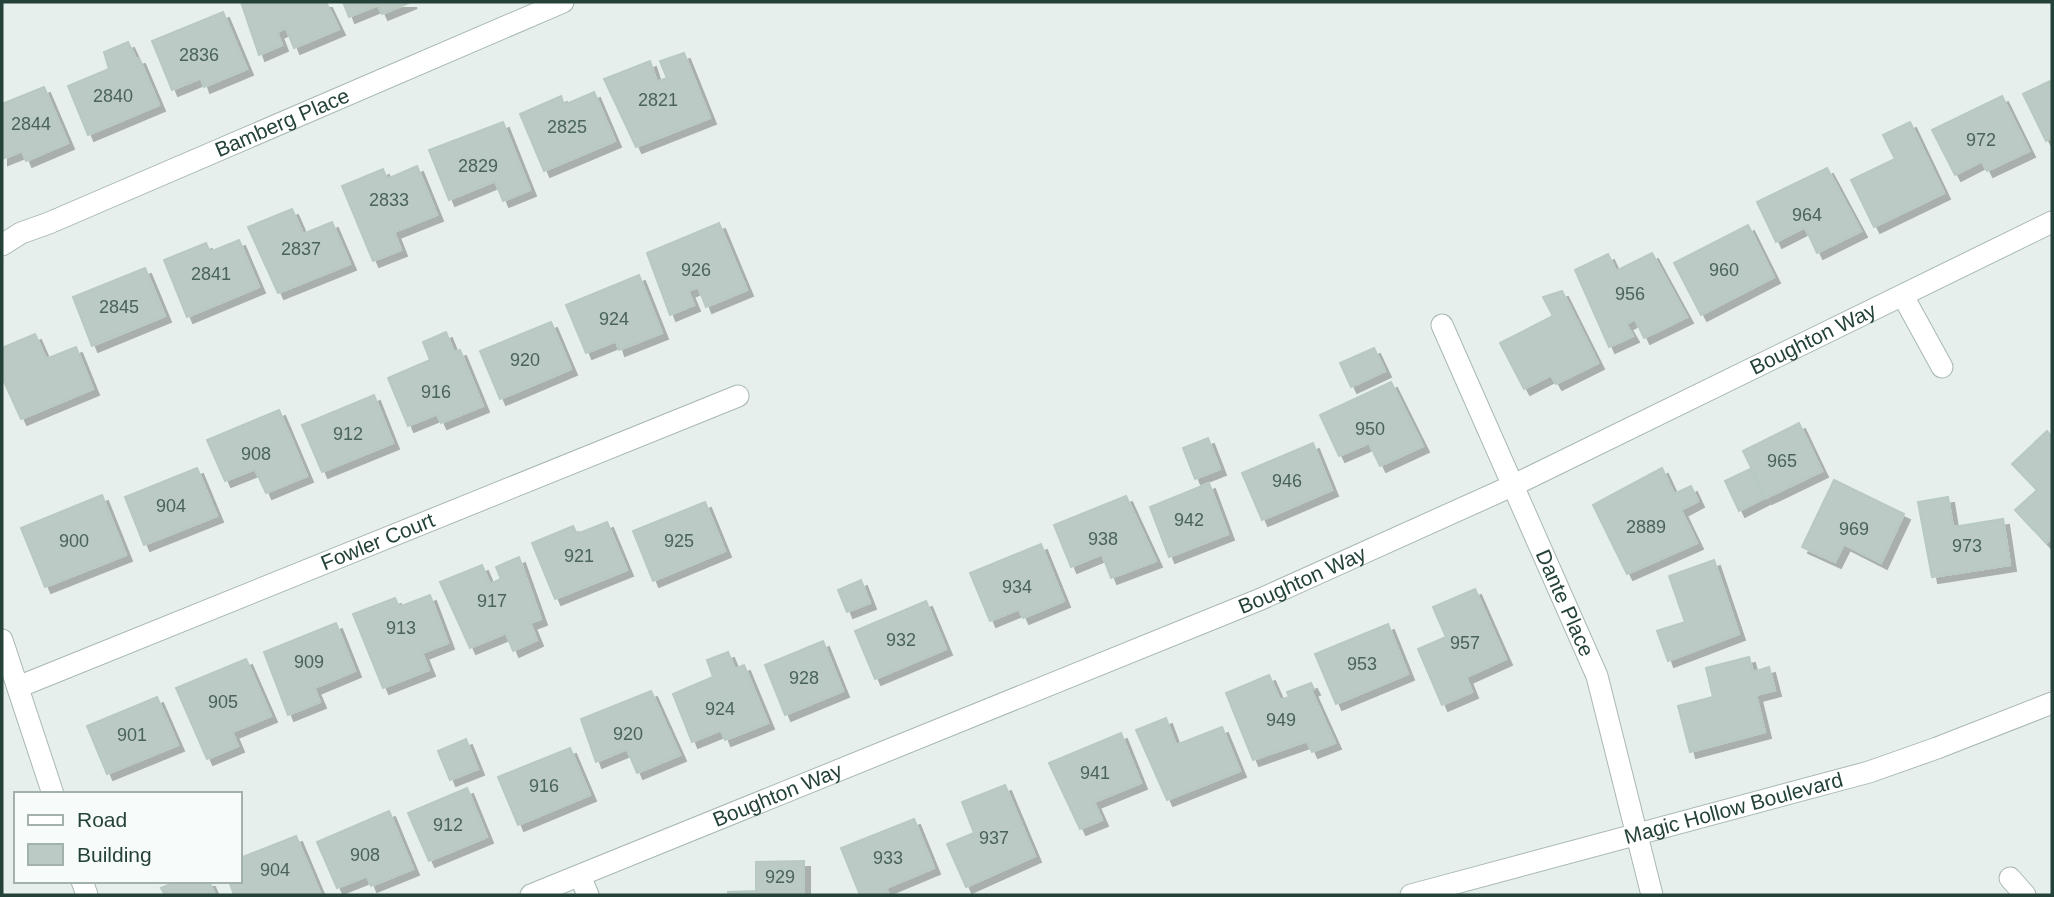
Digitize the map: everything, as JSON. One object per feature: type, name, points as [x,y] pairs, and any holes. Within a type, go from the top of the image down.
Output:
[{"type":"street","name":"Bamberg Place","points":[[2,245],[21,233],[563,2]]},
{"type":"street","name":"Boughton Way","points":[[531,895],[584,885],[1261,599],[1514,485],[2052,222]]},
{"type":"street","points":[[1903,296],[1942,367]]},
{"type":"street","name":"Dante Place","points":[[1442,325],[1597,676],[1652,895]]},
{"type":"street","name":"Fowler Court","points":[[18,688],[738,396]]},
{"type":"street","points":[[2,640],[52,792]]},
{"type":"street","name":"Magic Hollow Boulevard","points":[[1411,895],[1869,772],[2052,703]]},
{"type":"street","points":[[2010,878],[2025,895]]},
{"type":"building","points":[[241,2],[326,2],[339,29],[294,48],[286,28],[277,32],[282,45],[259,55]]},
{"type":"building","points":[[343,2],[411,2],[382,14],[378,5],[349,17]]},
{"type":"building","points":[[223,12],[247,69],[204,87],[201,78],[172,90],[152,41]]},
{"type":"building","points":[[128,42],[136,59],[139,58],[159,105],[88,135],[68,86],[109,69],[104,52]]},
{"type":"building","points":[[684,53],[710,118],[636,147],[604,79],[650,61],[657,82],[667,78],[660,61]]},
{"type":"building","points":[[2052,80],[2052,137],[2046,141],[2023,94]]},
{"type":"building","points":[[44,87],[68,143],[26,161],[22,151],[2,159],[2,104]]},
{"type":"building","points":[[594,92],[615,141],[544,171],[520,114],[561,96],[564,105]]},
{"type":"building","points":[[2002,96],[2029,151],[1987,171],[1982,161],[1955,175],[1932,130]]},
{"type":"building","points":[[503,122],[530,190],[503,201],[495,181],[449,200],[429,150]]},
{"type":"building","points":[[1910,122],[1944,193],[1874,227],[1851,180],[1895,159],[1883,135]]},
{"type":"building","points":[[417,166],[437,215],[394,232],[401,250],[373,261],[342,186],[383,169],[387,179]]},
{"type":"building","points":[[1827,168],[1861,231],[1817,253],[1805,227],[1776,242],[1757,202]]},
{"type":"building","points":[[292,209],[303,234],[332,222],[350,264],[278,293],[248,227]]},
{"type":"building","points":[[719,223],[747,290],[706,307],[698,287],[688,291],[694,305],[670,315],[647,253]]},
{"type":"building","points":[[1748,225],[1774,277],[1701,315],[1674,263]]},
{"type":"building","points":[[239,240],[259,287],[187,317],[164,260],[206,243],[210,252]]},
{"type":"building","points":[[1652,253],[1687,317],[1644,338],[1635,319],[1626,324],[1633,336],[1609,347],[1575,270],[1608,254],[1616,271]]},
{"type":"building","points":[[145,268],[165,316],[92,346],[73,297]]},
{"type":"building","points":[[639,275],[662,333],[619,350],[616,341],[586,353],[566,305]]},
{"type":"building","points":[[1562,291],[1598,363],[1556,384],[1551,375],[1524,389],[1500,343],[1553,316],[1543,297]]},
{"type":"building","points":[[551,322],[571,369],[500,399],[480,351]]},
{"type":"building","points":[[446,332],[454,352],[460,350],[483,406],[441,423],[437,414],[408,426],[388,378],[430,360],[423,342]]},
{"type":"building","points":[[35,334],[46,359],[76,347],[93,389],[21,419],[2,377],[2,348]]},
{"type":"building","points":[[1374,348],[1385,371],[1351,387],[1340,363]]},
{"type":"building","points":[[1391,382],[1423,446],[1380,466],[1369,443],[1339,456],[1320,415]]},
{"type":"building","points":[[374,395],[393,443],[322,472],[302,425]]},
{"type":"building","points":[[279,410],[307,476],[266,493],[255,469],[225,481],[207,440]]},
{"type":"building","points":[[1799,423],[1822,471],[1766,498],[1743,451]]},
{"type":"building","points":[[2047,431],[2052,437],[2052,537],[2046,543],[2015,510],[2037,490],[2012,464]]},
{"type":"building","points":[[1208,438],[1220,469],[1195,479],[1183,448]]},
{"type":"building","points":[[1313,443],[1332,490],[1262,520],[1242,473]]},
{"type":"building","points":[[197,468],[217,516],[144,545],[125,497]]},
{"type":"building","points":[[1662,468],[1674,494],[1691,486],[1698,501],[1681,510],[1697,543],[1627,574],[1593,505]]},
{"type":"building","points":[[1750,469],[1764,498],[1739,511],[1725,481]]},
{"type":"building","points":[[1834,480],[1904,514],[1881,563],[1844,544],[1835,562],[1802,547]]},
{"type":"building","points":[[1209,483],[1228,534],[1169,557],[1150,507]]},
{"type":"building","points":[[102,495],[126,555],[45,587],[21,528]]},
{"type":"building","points":[[1126,496],[1156,561],[1111,578],[1102,554],[1071,567],[1054,525]]},
{"type":"building","points":[[1948,497],[1953,527],[2003,519],[2010,565],[1932,577],[1918,502]]},
{"type":"building","points":[[705,502],[725,551],[653,581],[633,531]]},
{"type":"building","points":[[607,522],[627,570],[555,599],[532,543],[573,526],[577,534]]},
{"type":"building","points":[[1041,544],[1064,601],[1023,618],[1019,609],[990,621],[970,573]]},
{"type":"building","points":[[519,557],[541,619],[530,623],[537,640],[513,651],[506,633],[470,648],[440,582],[482,565],[490,584],[501,579],[496,567]]},
{"type":"building","points":[[1714,560],[1739,634],[1668,661],[1657,631],[1685,622],[1669,576]]},
{"type":"building","points":[[861,580],[870,603],[847,612],[838,590]]},
{"type":"building","points":[[1475,589],[1506,659],[1466,677],[1472,692],[1442,705],[1418,649],[1446,637],[1433,607]]},
{"type":"building","points":[[430,595],[448,643],[422,653],[429,670],[383,688],[353,614],[395,598],[399,607]]},
{"type":"building","points":[[926,601],[946,649],[875,679],[855,631]]},
{"type":"building","points":[[336,623],[355,671],[314,688],[320,702],[288,715],[264,652]]},
{"type":"building","points":[[1388,624],[1408,674],[1336,704],[1315,654]]},
{"type":"building","points":[[823,641],[843,691],[785,715],[765,665]]},
{"type":"building","points":[[728,652],[735,669],[744,665],[768,723],[725,740],[721,730],[692,742],[673,694],[713,677],[707,660]]},
{"type":"building","points":[[1749,657],[1753,672],[1769,667],[1775,690],[1756,695],[1765,732],[1690,752],[1678,706],[1713,697],[1706,668]]},
{"type":"building","points":[[246,659],[271,716],[232,732],[238,746],[207,759],[176,688]]},
{"type":"building","points":[[1269,675],[1280,700],[1289,697],[1287,692],[1311,683],[1314,689],[1311,690],[1335,743],[1312,752],[1307,741],[1253,760],[1226,693]]},
{"type":"building","points":[[651,691],[680,755],[637,773],[627,749],[596,762],[581,719]]},
{"type":"building","points":[[157,697],[178,745],[107,774],[87,726]]},
{"type":"building","points":[[1166,718],[1176,745],[1222,727],[1240,771],[1167,800],[1136,730]]},
{"type":"building","points":[[1121,733],[1141,783],[1094,802],[1102,820],[1080,829],[1049,763]]},
{"type":"building","points":[[466,739],[478,769],[450,780],[438,751]]},
{"type":"building","points":[[570,748],[590,795],[518,825],[498,777]]},
{"type":"building","points":[[1005,785],[1035,856],[966,887],[947,844],[974,833],[962,802]]},
{"type":"building","points":[[467,788],[487,837],[429,861],[408,813]]},
{"type":"building","points":[[389,811],[413,869],[371,886],[367,876],[337,888],[317,842]]},
{"type":"building","points":[[914,819],[934,868],[886,888],[889,895],[860,895],[841,848]]},
{"type":"building","points":[[296,836],[321,895],[234,895],[230,883],[242,883],[242,857]]},
{"type":"building","points":[[804,861],[804,895],[728,895],[728,892],[756,891],[756,862]]},
{"type":"building","points":[[173,883],[210,883],[215,895],[165,895],[161,888]]}]
